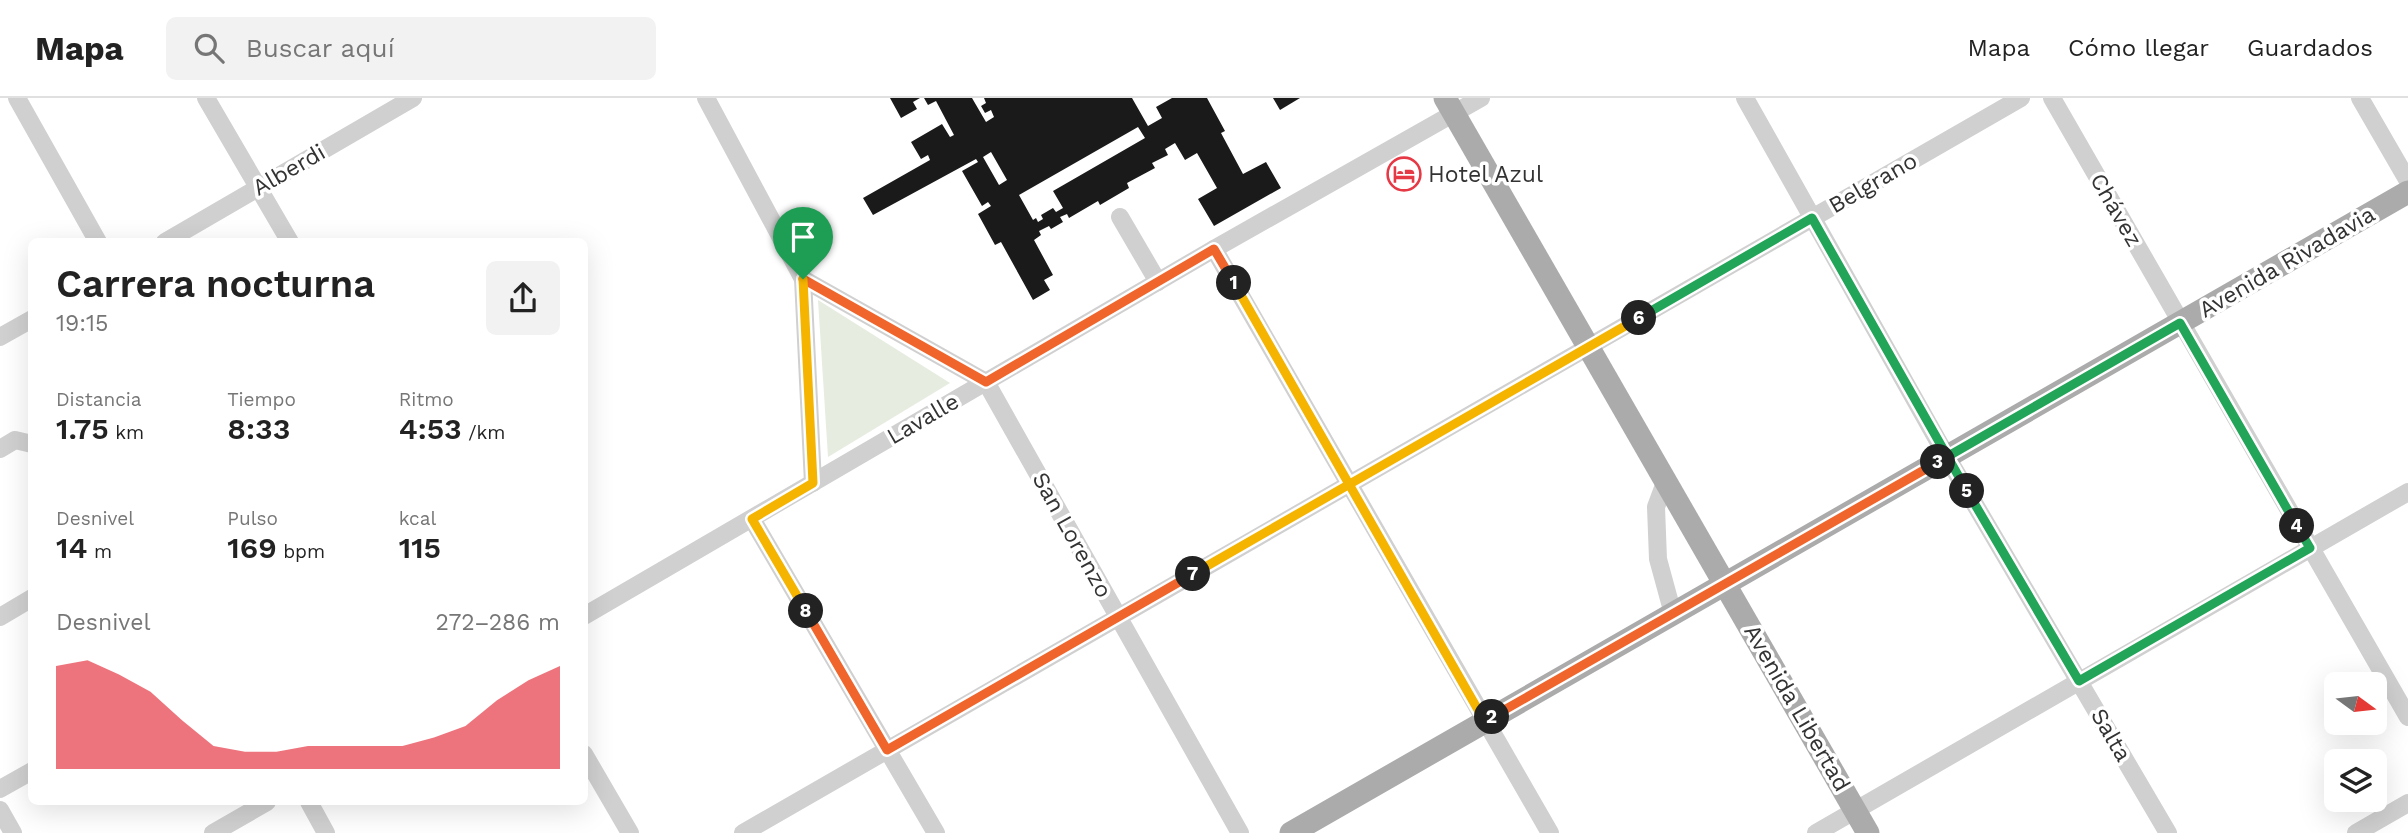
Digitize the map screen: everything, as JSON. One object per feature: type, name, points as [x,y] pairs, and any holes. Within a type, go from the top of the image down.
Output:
[{"type":"main road","name":"Avenida Libertad","points":[[1450,106],[1868,833]]},
{"type":"main road","name":"Avenida Rivadavia","points":[[1291,833],[2408,192]]},
{"type":"street","points":[[17,98],[96,238]]},
{"type":"street","points":[[206,98],[288,238]]},
{"type":"street","name":"Alberdi","points":[[172,238],[413,98]]},
{"type":"street","points":[[706,98],[803,279],[813,483]]},
{"type":"street","name":"Lavalle","points":[[588,615],[1214,249],[1450,106],[1481,98]]},
{"type":"street","name":"Salta","points":[[1745,98],[1947,457],[2168,833]]},
{"type":"street","name":"Belgrano","points":[[743,833],[2021,98]]},
{"type":"street","name":"Chávez","points":[[2052,98],[2408,717]]},
{"type":"street","points":[[2360,98],[2408,181]]},
{"type":"street","points":[[1120,217],[1158,282]]},
{"type":"street","points":[[1214,249],[1549,833]]},
{"type":"street","points":[[803,279],[986,382]]},
{"type":"street","points":[[0,337],[28,321]]},
{"type":"street","name":"San Lorenzo","points":[[986,382],[1240,833]]},
{"type":"street","points":[[0,449],[15,440],[28,443]]},
{"type":"street","points":[[1666,480],[1656,507],[1658,559],[1673,614]]},
{"type":"street","points":[[1816,833],[2408,492]]},
{"type":"street","points":[[752,519],[936,833]]},
{"type":"street","points":[[0,617],[28,600]]},
{"type":"street","points":[[588,761],[630,833]]},
{"type":"street","points":[[0,789],[28,773]]},
{"type":"street","points":[[2356,833],[2408,803]]},
{"type":"street","points":[[213,833],[262,805]]},
{"type":"street","points":[[311,805],[326,833]]},
{"type":"street","points":[[0,810],[13,833]]},
{"type":"shaded area","points":[[818,300],[950,383],[828,457]]},
{"type":"building","points":[[890,98],[920,98],[913,102],[917,109],[901,118]]},
{"type":"building","points":[[924,98],[972,98],[986,122],[994,117],[991,110],[985,113],[981,106],[986,103],[984,98],[1132,98],[1148,126],[1162,118],[1156,107],[1172,98],[1207,98],[1225,131],[1221,133],[1243,174],[1266,162],[1281,188],[1214,226],[1198,199],[1217,188],[1197,153],[1185,160],[1175,143],[1165,149],[1168,155],[1152,163],[1155,168],[1127,183],[1129,188],[1100,205],[1098,201],[1069,218],[1067,214],[1060,217],[1063,222],[1051,229],[1049,226],[1039,231],[1041,235],[1034,240],[1053,275],[1044,280],[1050,290],[1033,300],[1001,242],[995,245],[978,214],[991,206],[988,202],[982,206],[962,171],[978,162],[976,159],[873,215],[863,198],[930,160],[928,155],[921,159],[911,142],[942,124],[950,137],[954,135],[936,101],[928,105]],"holes":[[[1138,127],[1145,138],[1053,191],[1063,208],[1056,212],[1053,208],[1041,215],[1043,219],[1038,222],[1036,218],[1033,220],[1019,195]],[[991,152],[1007,180],[999,185],[983,157]]]},
{"type":"building","points":[[1273,98],[1300,98],[1280,110]]},
{"type":"place","name":"Hotel Azul","points":[[1404,174]]},
{"type":"route","points":[[803,279],[813,483],[752,519],[887,750],[1041,661],[1272,529],[1349,484],[1812,218],[1947,457],[2079,681],[2310,548],[2180,323],[1947,457],[1726,583],[1485,722],[1395,564],[1349,484],[1214,249],[986,382],[803,279]]}]
